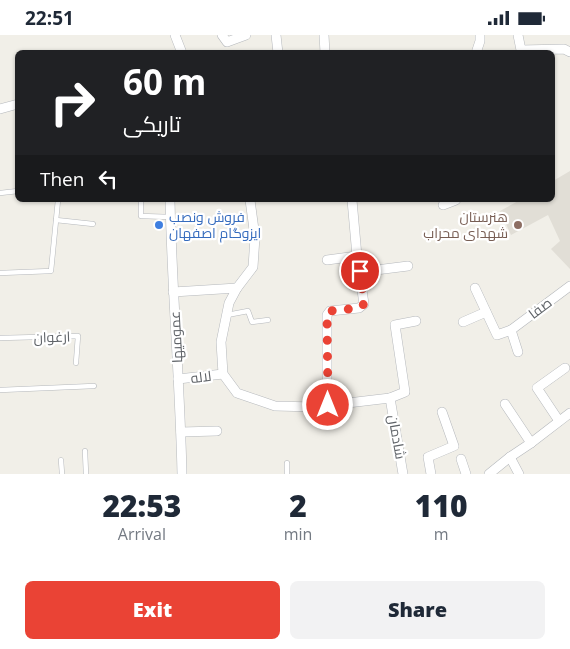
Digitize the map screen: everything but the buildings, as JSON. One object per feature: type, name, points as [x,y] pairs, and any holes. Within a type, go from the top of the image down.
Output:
[{"type":"street","points":[[175,35],[181,50]]},
{"type":"street","points":[[222,35],[227,42],[246,35]]},
{"type":"street","points":[[276,35],[278,50]]},
{"type":"street","points":[[324,35],[325,50]]},
{"type":"street","points":[[477,50],[480,35]]},
{"type":"street","points":[[518,35],[520,50]]},
{"type":"street","points":[[542,50],[564,49],[570,52]]},
{"type":"street","points":[[0,109],[15,106]]},
{"type":"street","name":"عمومیها","points":[[170,202],[182,474]]},
{"type":"street","points":[[223,374],[221,342],[229,303],[253,267],[255,237],[250,202]]},
{"type":"street","points":[[328,405],[327,315],[330,311],[359,308],[364,304],[352,202]]},
{"type":"street","points":[[443,205],[451,202]]},
{"type":"street","points":[[327,260],[357,256]]},
{"type":"street","points":[[360,271],[408,266]]},
{"type":"street","name":"صفا","points":[[511,330],[570,286]]},
{"type":"street","points":[[475,288],[497,335],[511,330],[518,352]]},
{"type":"street","points":[[173,292],[237,289]]},
{"type":"street","points":[[463,322],[486,312]]},
{"type":"street","points":[[390,398],[405,392],[396,325],[416,321]]},
{"type":"street","points":[[559,421],[537,388],[565,368]]},
{"type":"street","name":"لاله","points":[[178,379],[223,374]]},
{"type":"street","name":"شادمان","points":[[223,374],[237,393],[275,406],[314,407],[390,398],[403,474]]},
{"type":"street","points":[[505,404],[531,443]]},
{"type":"street","points":[[431,474],[428,457],[454,446],[442,412]]},
{"type":"street","points":[[489,474],[570,413]]},
{"type":"street","points":[[181,432],[218,431]]},
{"type":"street","points":[[510,457],[519,474]]},
{"type":"street","points":[[461,459],[466,474]]},
{"type":"lane","points":[[0,193],[15,191]]},
{"type":"lane","points":[[0,273],[51,271],[58,202]]},
{"type":"lane","points":[[141,202],[141,216],[170,217]]},
{"type":"lane","points":[[56,220],[93,224]]},
{"type":"lane","points":[[226,316],[248,311],[252,322],[268,320]]},
{"type":"lane","name":"ارغوان","points":[[0,338],[78,336],[76,363]]},
{"type":"lane","points":[[0,390],[94,386]]},
{"type":"lane","points":[[85,451],[86,474]]},
{"type":"lane","points":[[62,460],[62,474]]},
{"type":"lane","points":[[287,463],[287,474]]},
{"type":"shaded area","name":"هنرستان شهدای محراب","points":[[570,171],[570,269],[551,249],[560,241],[548,215],[511,235],[500,211],[516,202],[555,202],[555,180]]},
{"type":"place","name":"فروش ونصب ایزوگام اصفهان","points":[[159,225]]},
{"type":"place","name":"هنرستان شهدای محراب","points":[[518,225]]},
{"type":"route","points":[[328,405],[327,315],[330,311],[359,308],[364,304],[360,271]]}]
